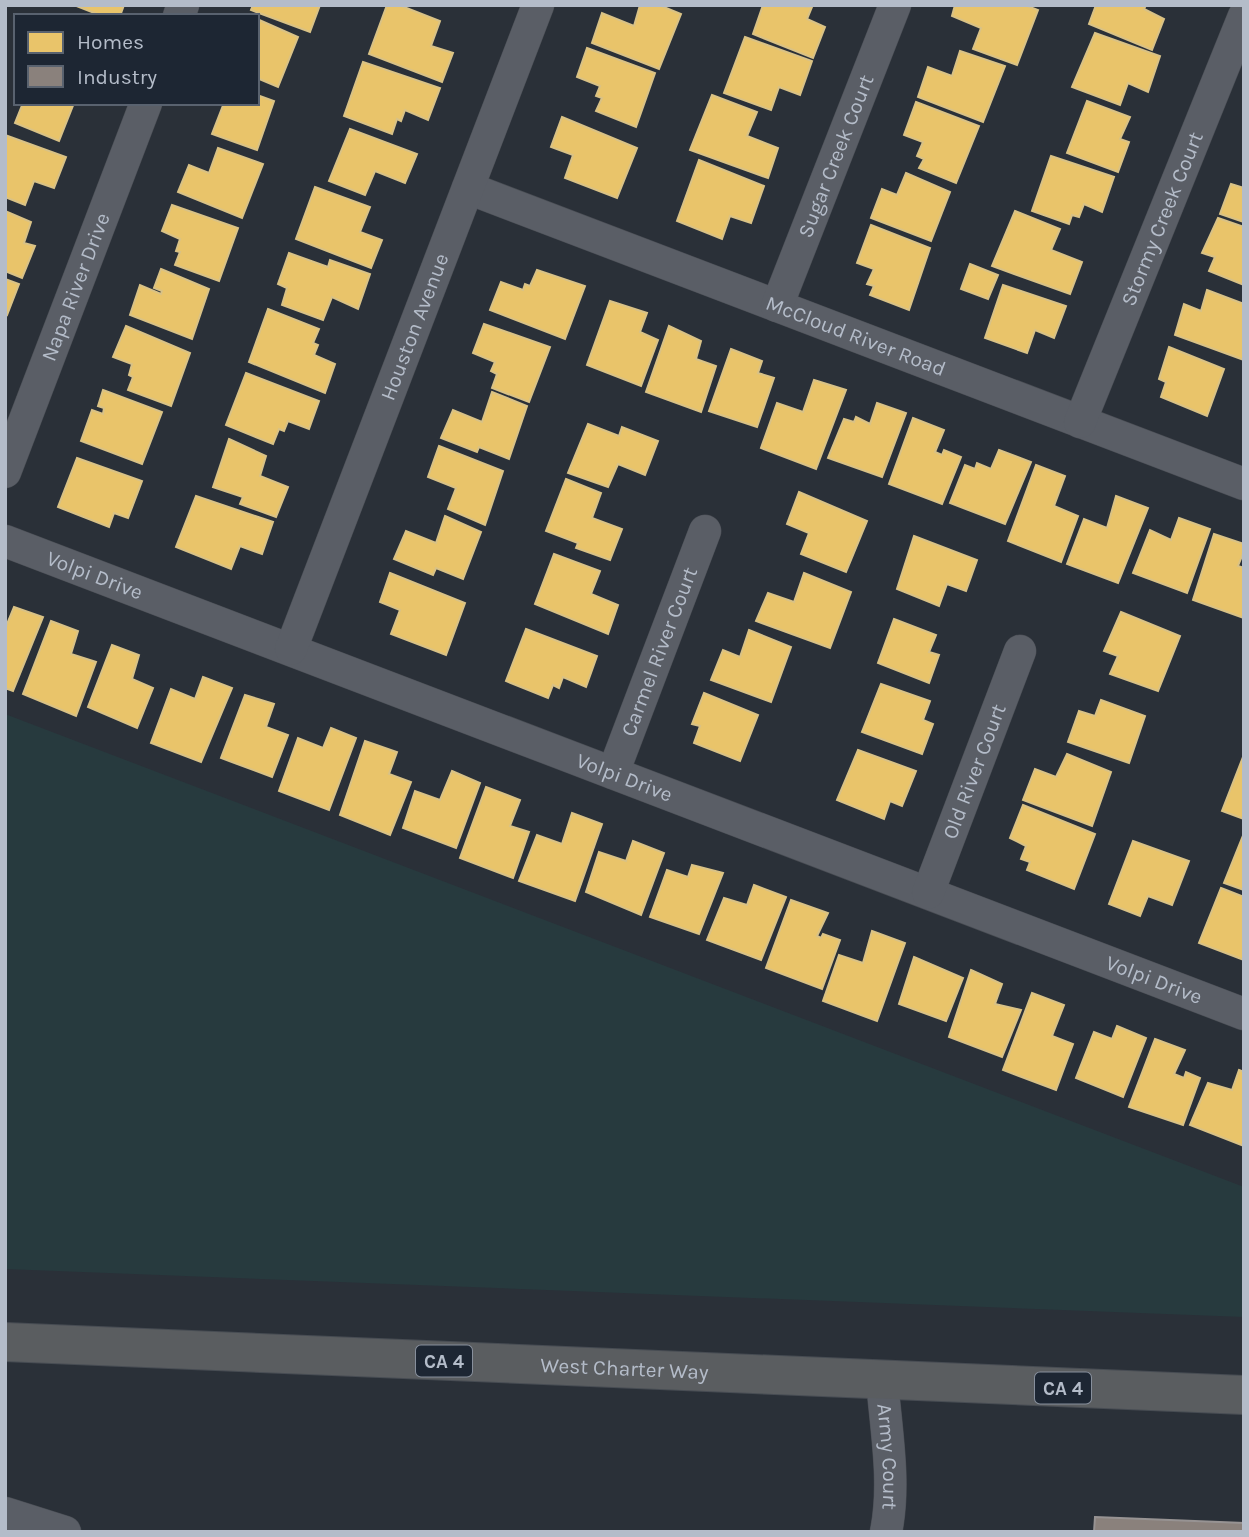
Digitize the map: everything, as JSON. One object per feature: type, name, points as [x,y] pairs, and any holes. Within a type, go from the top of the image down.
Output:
[{"type":"highway","name":"West Charter Way","points":[[5,1342],[1244,1395]]},
{"type":"street","name":"Houston Avenue","points":[[292,649],[538,5]]},
{"type":"street","name":"Sugar Creek Court","points":[[777,306],[895,5]]},
{"type":"street","name":"Stormy Creek Court","points":[[1080,422],[1244,16]]},
{"type":"street","name":"Napa River Drive","points":[[5,472],[145,105]]},
{"type":"street","name":"McCloud River Road","points":[[468,188],[1244,484]]},
{"type":"street","name":"Carmel River Court","points":[[612,773],[705,531]]},
{"type":"street","name":"Volpi Drive","points":[[5,541],[1244,1014]]},
{"type":"street","name":"Old River Court","points":[[928,893],[1020,651]]},
{"type":"street","name":"Army Court","points":[[882,1380],[890,1476],[890,1510],[886,1532]]},
{"type":"street","points":[[5,1513],[65,1532]]},
{"type":"green space","points":[[5,714],[1244,1187],[1244,1317],[5,1269]]},
{"type":"building: Homes","points":[[74,5],[124,5],[121,14],[97,14]]},
{"type":"building: Homes","points":[[253,5],[320,5],[310,32],[251,10]]},
{"type":"building: Homes","points":[[387,5],[399,5],[440,21],[431,46],[453,53],[442,82],[369,54]]},
{"type":"building: Homes","points":[[640,5],[659,5],[681,14],[659,69],[592,43],[602,13],[634,26]]},
{"type":"building: Homes","points":[[763,5],[812,7],[807,19],[825,27],[813,58],[753,34]]},
{"type":"building: Homes","points":[[955,5],[1025,5],[1038,10],[1017,65],[973,49],[981,28],[952,16]]},
{"type":"building: Homes","points":[[1096,5],[1146,5],[1144,9],[1164,19],[1152,50],[1089,24]]},
{"type":"building: Homes","points":[[259,20],[298,37],[278,87],[259,79]]},
{"type":"building: Homes","points":[[1095,33],[1160,56],[1148,92],[1128,83],[1120,105],[1072,87]]},
{"type":"building: Homes","points":[[745,37],[812,61],[800,95],[779,87],[771,110],[724,93]]},
{"type":"building: Homes","points":[[587,48],[655,73],[636,127],[596,111],[602,98],[596,96],[600,86],[577,77]]},
{"type":"building: Homes","points":[[960,51],[1005,66],[983,122],[918,97],[928,67],[952,76]]},
{"type":"building: Homes","points":[[363,62],[440,88],[428,120],[405,110],[401,121],[397,119],[392,134],[344,116]]},
{"type":"building: Homes","points":[[712,95],[757,112],[747,136],[778,148],[768,178],[690,150]]},
{"type":"building: Homes","points":[[259,96],[274,101],[257,150],[212,134],[223,105],[259,105]]},
{"type":"building: Homes","points":[[1087,101],[1130,117],[1120,139],[1129,142],[1118,172],[1067,153]]},
{"type":"building: Homes","points":[[916,102],[979,126],[956,183],[919,168],[924,159],[917,156],[923,142],[904,135]]},
{"type":"building: Homes","points":[[22,105],[73,105],[59,141],[15,123]]},
{"type":"building: Homes","points":[[562,117],[637,148],[617,198],[565,178],[573,155],[551,147]]},
{"type":"building: Homes","points":[[350,129],[417,154],[405,183],[375,171],[365,195],[329,181]]},
{"type":"building: Homes","points":[[5,135],[66,157],[54,188],[34,181],[25,205],[5,197]]},
{"type":"building: Homes","points":[[218,148],[263,164],[242,218],[178,192],[189,165],[209,173]]},
{"type":"building: Homes","points":[[1051,156],[1114,177],[1102,212],[1084,204],[1079,217],[1072,215],[1069,224],[1032,211]]},
{"type":"building: Homes","points":[[699,160],[764,186],[751,223],[730,216],[722,239],[677,221]]},
{"type":"building: Homes","points":[[906,173],[950,192],[931,241],[871,218],[882,189],[897,195]]},
{"type":"building: Homes","points":[[1231,184],[1244,188],[1244,222],[1220,214]]},
{"type":"building: Homes","points":[[315,187],[370,207],[360,232],[382,240],[371,268],[296,239]]},
{"type":"building: Homes","points":[[172,205],[238,228],[219,281],[175,265],[180,252],[176,251],[180,239],[162,231]]},
{"type":"building: Homes","points":[[5,211],[31,222],[24,243],[35,246],[22,278],[5,271]]},
{"type":"building: Homes","points":[[1015,211],[1060,229],[1051,250],[1082,262],[1070,294],[992,266]]},
{"type":"building: Homes","points":[[1218,218],[1244,227],[1244,285],[1209,271],[1215,257],[1202,253]]},
{"type":"building: Homes","points":[[871,225],[930,248],[909,310],[870,295],[874,286],[867,284],[874,269],[857,263]]},
{"type":"building: Homes","points":[[289,253],[328,267],[330,260],[370,274],[358,309],[332,297],[323,320],[282,305],[287,288],[278,284]]},
{"type":"building: Homes","points":[[970,264],[998,275],[988,299],[961,289]]},
{"type":"building: Homes","points":[[161,269],[209,289],[192,339],[130,315],[140,285],[161,294],[162,291],[154,288]]},
{"type":"building: Homes","points":[[537,270],[585,286],[565,339],[490,310],[501,282],[523,290],[525,284],[530,286]]},
{"type":"building: Homes","points":[[5,279],[19,284],[7,315],[5,314]]},
{"type":"building: Homes","points":[[1003,285],[1066,306],[1054,338],[1035,330],[1027,353],[985,338]]},
{"type":"building: Homes","points":[[1207,290],[1244,304],[1244,360],[1175,335],[1184,304],[1201,311]]},
{"type":"building: Homes","points":[[610,301],[647,313],[640,332],[658,340],[641,386],[587,365]]},
{"type":"building: Homes","points":[[268,309],[319,329],[313,343],[318,345],[314,355],[335,364],[325,393],[249,362]]},
{"type":"building: Homes","points":[[484,324],[550,347],[529,402],[492,388],[497,374],[491,371],[495,362],[473,353]]},
{"type":"building: Homes","points":[[126,326],[190,353],[171,406],[128,390],[133,377],[129,375],[132,364],[113,357]]},
{"type":"building: Homes","points":[[669,326],[701,341],[696,359],[716,366],[701,412],[646,392]]},
{"type":"building: Homes","points":[[1169,347],[1224,369],[1207,416],[1161,397],[1166,382],[1159,379]]},
{"type":"building: Homes","points":[[731,349],[762,361],[758,373],[774,378],[757,427],[709,411]]},
{"type":"building: Homes","points":[[246,373],[319,401],[309,429],[288,421],[284,431],[279,429],[273,444],[226,425]]},
{"type":"building: Homes","points":[[814,380],[846,390],[816,469],[761,448],[777,403],[803,412]]},
{"type":"building: Homes","points":[[103,390],[162,412],[142,464],[81,441],[92,410],[103,414],[104,408],[98,406]]},
{"type":"building: Homes","points":[[492,392],[527,406],[509,459],[479,447],[477,452],[441,438],[453,410],[482,422]]},
{"type":"building: Homes","points":[[877,403],[906,413],[882,477],[828,458],[844,419],[854,422],[856,417],[870,424]]},
{"type":"building: Homes","points":[[913,418],[944,430],[935,452],[942,455],[944,450],[961,457],[942,504],[889,484]]},
{"type":"building: Homes","points":[[588,424],[619,436],[622,427],[658,441],[645,475],[618,464],[608,487],[568,473]]},
{"type":"building: Homes","points":[[229,439],[266,456],[260,476],[288,487],[276,517],[240,504],[243,497],[213,487]]},
{"type":"building: Homes","points":[[439,446],[503,471],[485,525],[448,509],[456,488],[428,477]]},
{"type":"building: Homes","points":[[999,450],[1031,462],[1005,524],[950,503],[965,465],[975,469],[977,463],[991,469]]},
{"type":"building: Homes","points":[[77,458],[142,481],[128,518],[114,513],[109,527],[58,507]]},
{"type":"building: Homes","points":[[1036,465],[1065,476],[1054,506],[1078,516],[1061,562],[1008,541]]},
{"type":"building: Homes","points":[[566,479],[601,493],[592,518],[622,529],[610,560],[576,548],[578,543],[546,531]]},
{"type":"building: Homes","points":[[799,492],[867,521],[846,572],[801,554],[809,533],[787,524]]},
{"type":"building: Homes","points":[[196,496],[273,522],[262,554],[240,546],[231,569],[176,547]]},
{"type":"building: Homes","points":[[1116,496],[1148,508],[1118,583],[1067,564],[1084,519],[1107,528]]},
{"type":"building: Homes","points":[[445,516],[481,532],[463,579],[436,568],[433,575],[394,559],[406,531],[436,543]]},
{"type":"building: Homes","points":[[1179,518],[1210,529],[1187,593],[1133,573],[1150,530],[1171,540]]},
{"type":"building: Homes","points":[[1214,534],[1244,544],[1238,566],[1244,568],[1244,618],[1193,600]]},
{"type":"building: Homes","points":[[914,536],[977,560],[966,591],[947,584],[939,606],[897,589]]},
{"type":"building: Homes","points":[[554,554],[600,571],[591,594],[618,605],[608,634],[535,604]]},
{"type":"building: Homes","points":[[390,573],[465,603],[446,655],[391,634],[400,610],[380,602]]},
{"type":"building: Homes","points":[[804,573],[851,592],[830,648],[756,621],[768,593],[794,602]]},
{"type":"building: Homes","points":[[14,607],[43,617],[13,691],[5,688],[5,629]]},
{"type":"building: Homes","points":[[1121,612],[1180,636],[1158,691],[1110,674],[1118,656],[1104,651]]},
{"type":"building: Homes","points":[[894,619],[936,635],[929,652],[939,655],[929,683],[878,663]]},
{"type":"building: Homes","points":[[51,621],[78,631],[71,654],[96,662],[76,716],[23,694]]},
{"type":"building: Homes","points":[[526,629],[597,656],[586,687],[563,677],[559,688],[553,685],[548,698],[506,681]]},
{"type":"building: Homes","points":[[749,630],[791,647],[771,702],[711,680],[723,650],[740,657]]},
{"type":"building: Homes","points":[[112,645],[139,655],[132,679],[153,688],[137,728],[88,707]]},
{"type":"building: Homes","points":[[203,677],[232,688],[201,762],[151,743],[171,689],[195,699]]},
{"type":"building: Homes","points":[[881,684],[930,701],[923,720],[933,724],[922,754],[862,732]]},
{"type":"building: Homes","points":[[704,693],[758,715],[740,761],[694,743],[700,726],[692,724]]},
{"type":"building: Homes","points":[[245,695],[274,704],[266,727],[288,735],[272,777],[221,758]]},
{"type":"building: Homes","points":[[1101,700],[1145,716],[1129,763],[1068,742],[1079,711],[1095,716]]},
{"type":"building: Homes","points":[[331,728],[356,738],[329,810],[279,791],[298,738],[323,748]]},
{"type":"building: Homes","points":[[365,741],[397,752],[389,774],[411,782],[390,835],[340,815]]},
{"type":"building: Homes","points":[[858,750],[916,771],[902,806],[890,801],[884,819],[837,800]]},
{"type":"building: Homes","points":[[1067,754],[1111,772],[1092,826],[1023,800],[1035,769],[1056,777]]},
{"type":"building: Homes","points":[[1244,757],[1244,819],[1222,811]]},
{"type":"building: Homes","points":[[452,771],[480,783],[456,848],[403,828],[415,791],[440,800]]},
{"type":"building: Homes","points":[[486,787],[520,800],[510,826],[529,832],[513,878],[460,858]]},
{"type":"building: Homes","points":[[1023,805],[1095,834],[1074,889],[1027,870],[1030,862],[1021,859],[1026,846],[1010,838]]},
{"type":"building: Homes","points":[[572,813],[602,824],[575,901],[519,881],[537,835],[562,844]]},
{"type":"building: Homes","points":[[1244,833],[1244,890],[1224,883]]},
{"type":"building: Homes","points":[[633,841],[664,853],[641,915],[586,892],[599,852],[626,861]]},
{"type":"building: Homes","points":[[1133,841],[1189,861],[1172,905],[1148,896],[1140,916],[1109,904]]},
{"type":"building: Homes","points":[[692,865],[723,873],[699,934],[650,917],[667,870],[688,877]]},
{"type":"building: Homes","points":[[754,885],[786,897],[761,960],[707,940],[724,898],[747,905]]},
{"type":"building: Homes","points":[[1221,888],[1244,897],[1244,960],[1199,943]]},
{"type":"building: Homes","points":[[791,900],[828,913],[817,936],[821,938],[823,934],[840,940],[822,989],[766,968]]},
{"type":"building: Homes","points":[[872,931],[905,943],[877,1021],[823,1001],[839,955],[863,963]]},
{"type":"building: Homes","points":[[914,957],[963,978],[946,1021],[899,1004]]},
{"type":"building: Homes","points":[[971,970],[1002,984],[995,1004],[1021,1010],[1002,1057],[949,1037]]},
{"type":"building: Homes","points":[[1032,993],[1064,1005],[1052,1036],[1073,1044],[1056,1090],[1003,1070]]},
{"type":"building: Homes","points":[[1117,1026],[1146,1038],[1123,1097],[1076,1078],[1094,1032],[1112,1039]]},
{"type":"building: Homes","points":[[1155,1039],[1185,1050],[1174,1074],[1184,1078],[1186,1072],[1200,1078],[1183,1125],[1129,1107]]},
{"type":"building: Homes","points":[[1239,1070],[1244,1072],[1244,1146],[1190,1125],[1208,1083],[1232,1090]]},
{"type":"building: Industry","points":[[1095,1517],[1244,1523],[1244,1532],[1094,1532]]}]
